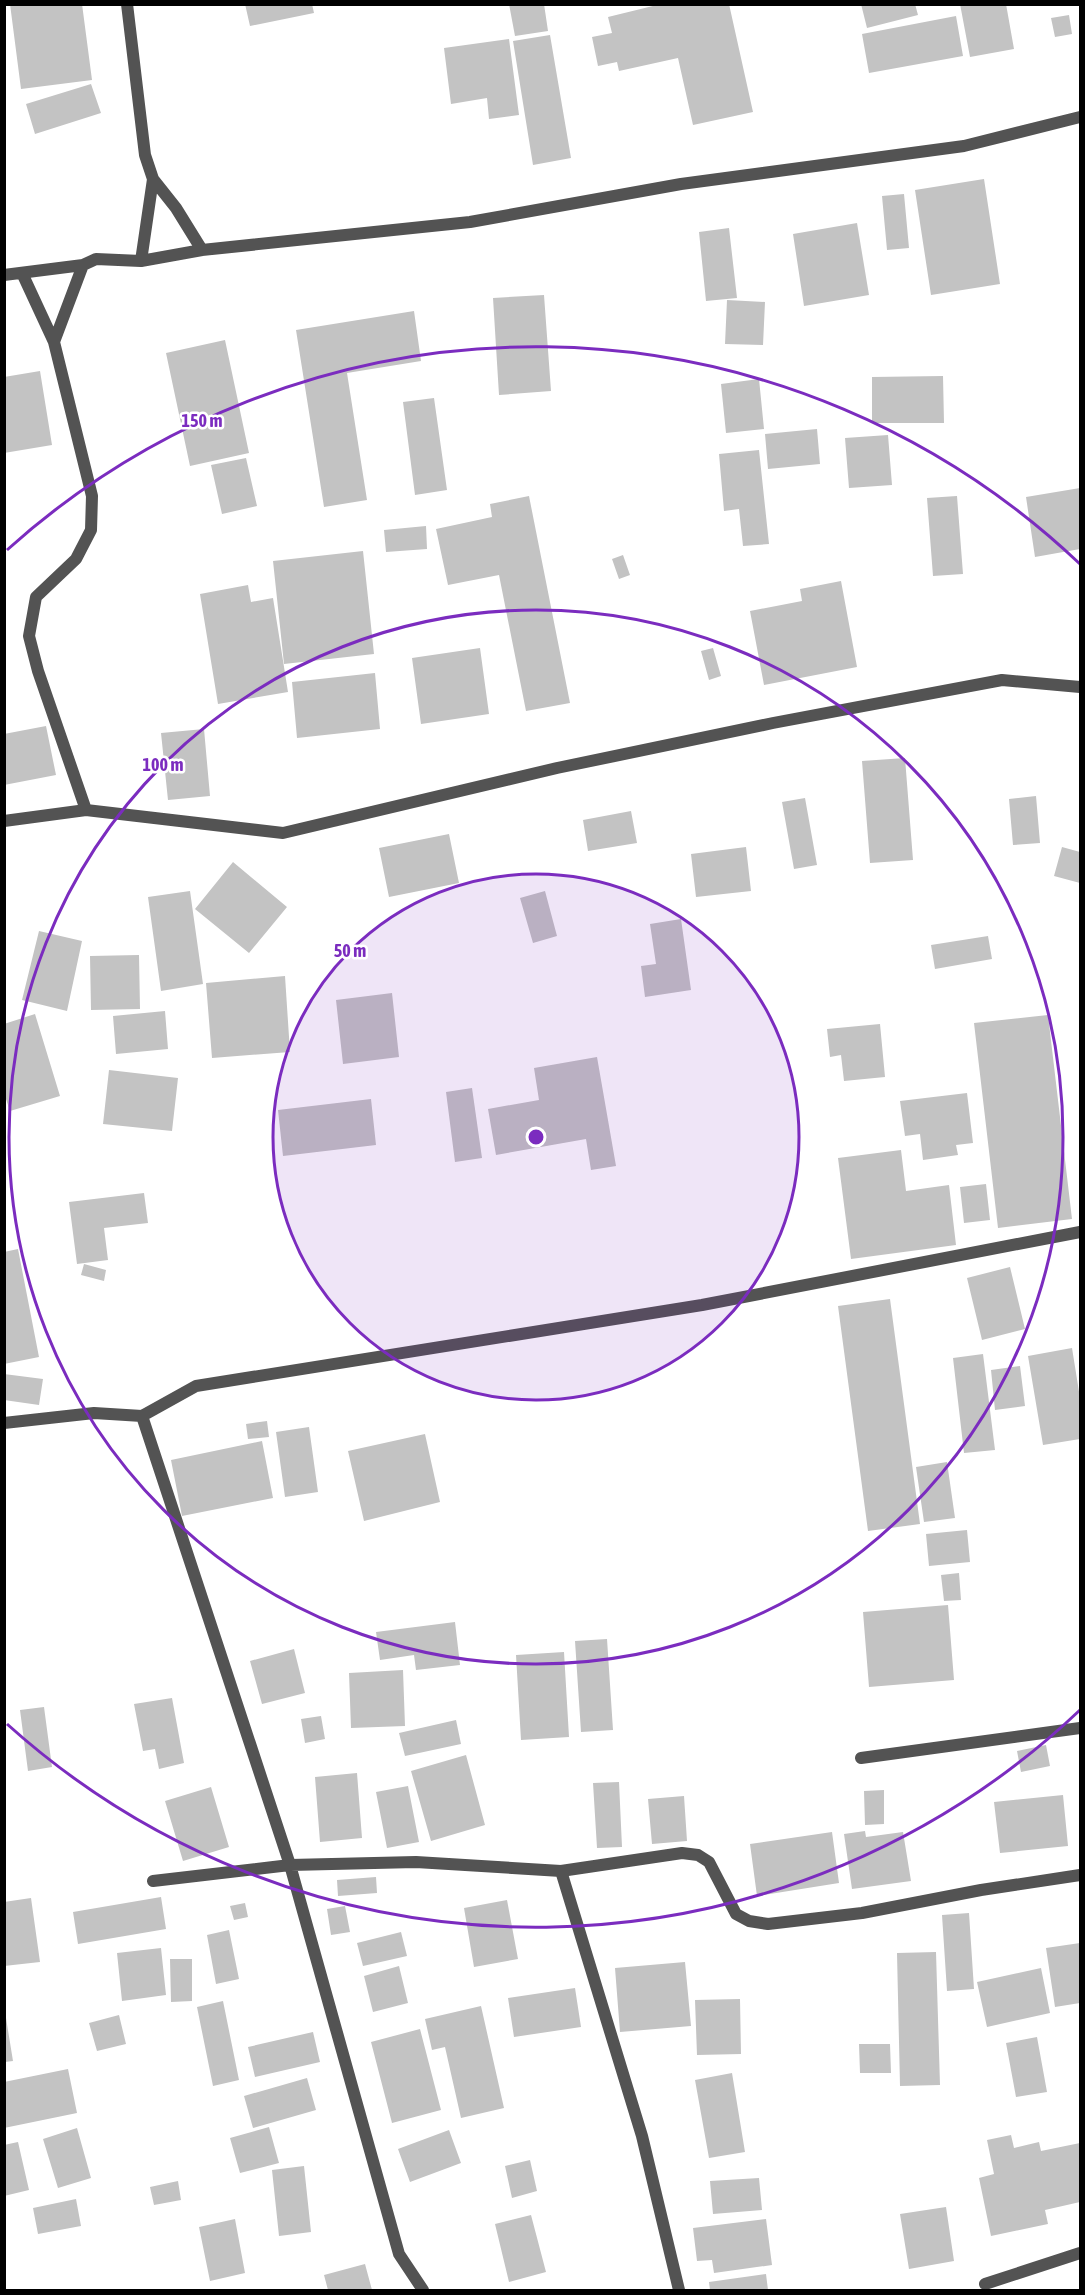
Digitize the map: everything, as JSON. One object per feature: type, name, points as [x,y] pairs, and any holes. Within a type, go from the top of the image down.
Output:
[{"type":"street","points":[[127,4],[145,155],[153,179],[176,208],[202,250]]},
{"type":"street","points":[[4,276],[83,265],[96,260],[141,261],[202,250],[470,222],[681,184],[964,146],[1080,117]]},
{"type":"street","points":[[141,261],[153,179]]},
{"type":"street","points":[[54,342],[83,265]]},
{"type":"street","points":[[22,273],[54,342],[92,496],[90,530],[76,559],[36,597],[29,636],[38,670],[86,810]]},
{"type":"street","points":[[4,821],[86,810],[283,833],[557,768],[773,723],[1002,680],[1080,687]]},
{"type":"street","points":[[4,1423],[94,1413],[142,1416],[196,1386],[702,1305],[1080,1232]]},
{"type":"street","points":[[142,1416],[290,1865],[399,2254],[423,2290]]},
{"type":"street","points":[[861,1758],[1080,1728]]},
{"type":"street","points":[[153,1881],[290,1865],[416,1862],[561,1871],[682,1853],[698,1855],[709,1862],[736,1914],[749,1921],[768,1924],[862,1913],[981,1890],[1080,1875]]},
{"type":"street","points":[[561,1871],[642,2136],[678,2290]]},
{"type":"street","points":[[985,2284],[1080,2253]]},
{"type":"building","points":[[10,4],[82,4],[92,80],[21,89]]},
{"type":"building","points":[[245,4],[312,4],[314,13],[250,26]]},
{"type":"building","points":[[509,4],[544,4],[548,31],[515,36]]},
{"type":"building","points":[[661,4],[729,4],[753,112],[693,125],[678,58],[619,71],[617,62],[598,66],[592,37],[612,33],[608,17]]},
{"type":"building","points":[[861,4],[915,4],[918,15],[867,28]]},
{"type":"building","points":[[960,4],[1006,4],[1014,49],[970,57]]},
{"type":"building","points":[[1069,15],[1072,34],[1055,37],[1051,18]]},
{"type":"building","points":[[956,16],[963,56],[869,73],[862,34]]},
{"type":"building","points":[[550,35],[571,158],[533,165],[513,41]]},
{"type":"building","points":[[509,39],[519,115],[489,119],[487,98],[451,104],[444,48]]},
{"type":"building","points":[[91,84],[101,113],[35,134],[26,104]]},
{"type":"building","points":[[984,179],[1000,284],[931,295],[915,190]]},
{"type":"building","points":[[904,194],[909,248],[887,250],[882,196]]},
{"type":"building","points":[[857,223],[869,295],[804,306],[793,234]]},
{"type":"building","points":[[729,228],[737,298],[706,301],[699,232]]},
{"type":"building","points":[[544,295],[551,391],[499,395],[493,298]]},
{"type":"building","points":[[727,300],[765,302],[763,345],[725,344]]},
{"type":"building","points":[[414,311],[421,361],[347,373],[367,500],[324,507],[296,330]]},
{"type":"building","points":[[225,340],[249,453],[190,466],[166,353]]},
{"type":"building","points":[[40,371],[52,445],[4,453],[4,377]]},
{"type":"building","points":[[943,376],[944,423],[872,423],[872,377]]},
{"type":"building","points":[[759,379],[764,429],[726,433],[721,384]]},
{"type":"building","points":[[434,398],[447,490],[415,495],[403,402]]},
{"type":"building","points":[[817,429],[820,464],[768,469],[765,434]]},
{"type":"building","points":[[888,435],[892,485],[849,488],[845,438]]},
{"type":"building","points":[[759,450],[769,544],[743,546],[739,509],[724,511],[719,454]]},
{"type":"building","points":[[246,458],[257,506],[222,514],[211,465]]},
{"type":"building","points":[[1080,488],[1080,549],[1035,557],[1026,497]]},
{"type":"building","points":[[529,496],[570,703],[526,711],[499,575],[448,585],[436,529],[492,517],[490,504]]},
{"type":"building","points":[[957,496],[963,574],[933,576],[927,498]]},
{"type":"building","points":[[426,526],[427,549],[386,552],[384,530]]},
{"type":"building","points":[[363,551],[374,654],[284,664],[273,561]]},
{"type":"building","points":[[623,555],[630,575],[619,579],[612,559]]},
{"type":"building","points":[[841,581],[857,667],[764,685],[750,611],[802,601],[800,589]]},
{"type":"building","points":[[248,585],[251,602],[273,598],[288,692],[218,704],[200,594]]},
{"type":"building","points":[[480,648],[489,714],[421,724],[412,658]]},
{"type":"building","points":[[713,648],[721,676],[709,680],[701,651]]},
{"type":"building","points":[[375,673],[380,729],[297,738],[292,682]]},
{"type":"building","points":[[46,726],[56,775],[4,785],[4,734]]},
{"type":"building","points":[[204,729],[210,796],[168,800],[161,733]]},
{"type":"building","points":[[905,758],[913,860],[870,863],[862,761]]},
{"type":"building","points":[[1036,796],[1040,843],[1013,845],[1009,799]]},
{"type":"building","points":[[805,798],[817,865],[794,869],[782,802]]},
{"type":"building","points":[[631,811],[637,843],[588,851],[583,820]]},
{"type":"building","points":[[449,834],[459,883],[389,897],[379,848]]},
{"type":"building","points":[[746,847],[751,891],[696,897],[691,854]]},
{"type":"building","points":[[1062,847],[1080,852],[1080,883],[1054,876]]},
{"type":"building","points":[[233,862],[287,907],[249,953],[195,909]]},
{"type":"building","points":[[190,891],[203,984],[161,991],[148,897]]},
{"type":"building","points":[[545,891],[557,936],[533,943],[520,898]]},
{"type":"building","points":[[681,919],[691,990],[645,997],[641,966],[656,964],[650,924]]},
{"type":"building","points":[[39,931],[82,941],[67,1011],[22,1000]]},
{"type":"building","points":[[988,936],[992,959],[935,969],[931,945]]},
{"type":"building","points":[[139,955],[140,1009],[91,1010],[90,956]]},
{"type":"building","points":[[285,976],[290,1052],[212,1058],[206,983]]},
{"type":"building","points":[[392,993],[399,1057],[343,1064],[336,1000]]},
{"type":"building","points":[[165,1011],[168,1049],[116,1054],[113,1016]]},
{"type":"building","points":[[35,1014],[60,1096],[10,1111],[4,1093],[4,1024]]},
{"type":"building","points":[[1048,1015],[1072,1219],[998,1228],[974,1023]]},
{"type":"building","points":[[880,1024],[885,1077],[844,1081],[841,1055],[830,1057],[827,1029]]},
{"type":"building","points":[[597,1057],[616,1166],[591,1170],[586,1139],[496,1155],[488,1109],[539,1100],[534,1068]]},
{"type":"building","points":[[109,1070],[178,1078],[172,1131],[103,1124]]},
{"type":"building","points":[[472,1088],[482,1158],[455,1162],[446,1092]]},
{"type":"building","points":[[967,1093],[973,1143],[956,1145],[958,1155],[923,1160],[920,1134],[905,1136],[900,1101]]},
{"type":"building","points":[[371,1099],[376,1145],[283,1156],[278,1110]]},
{"type":"building","points":[[901,1150],[906,1191],[949,1185],[956,1245],[851,1259],[838,1158]]},
{"type":"building","points":[[986,1184],[990,1220],[964,1223],[960,1187]]},
{"type":"building","points":[[144,1193],[148,1223],[104,1228],[108,1260],[77,1264],[69,1202]]},
{"type":"building","points":[[18,1249],[39,1357],[4,1364],[4,1252]]},
{"type":"building","points":[[84,1264],[106,1270],[104,1281],[81,1275]]},
{"type":"building","points":[[1010,1267],[1025,1329],[982,1340],[967,1278]]},
{"type":"building","points":[[890,1299],[920,1524],[868,1531],[838,1306]]},
{"type":"building","points":[[1072,1348],[1080,1398],[1080,1439],[1043,1445],[1028,1356]]},
{"type":"building","points":[[983,1354],[995,1450],[964,1453],[953,1358]]},
{"type":"building","points":[[1020,1366],[1025,1406],[995,1410],[991,1370]]},
{"type":"building","points":[[4,1374],[43,1379],[39,1405],[4,1400]]},
{"type":"building","points":[[267,1421],[269,1437],[248,1439],[246,1424]]},
{"type":"building","points":[[309,1427],[318,1492],[285,1497],[276,1432]]},
{"type":"building","points":[[425,1434],[440,1502],[364,1521],[348,1451]]},
{"type":"building","points":[[262,1441],[273,1498],[182,1516],[171,1460]]},
{"type":"building","points":[[947,1462],[955,1518],[924,1522],[916,1467]]},
{"type":"building","points":[[967,1530],[970,1562],[929,1566],[926,1534]]},
{"type":"building","points":[[959,1573],[961,1600],[944,1601],[941,1575]]},
{"type":"building","points":[[948,1605],[954,1680],[869,1687],[863,1612]]},
{"type":"building","points":[[455,1622],[460,1665],[416,1670],[414,1655],[380,1660],[376,1632]]},
{"type":"building","points":[[607,1639],[613,1730],[581,1732],[575,1641]]},
{"type":"building","points":[[294,1649],[305,1693],[262,1704],[250,1661]]},
{"type":"building","points":[[564,1652],[569,1737],[521,1740],[516,1655]]},
{"type":"building","points":[[403,1670],[405,1726],[351,1728],[349,1673]]},
{"type":"building","points":[[172,1698],[184,1763],[159,1769],[155,1749],[143,1751],[134,1704]]},
{"type":"building","points":[[44,1707],[52,1767],[28,1771],[20,1710]]},
{"type":"building","points":[[321,1716],[325,1739],[305,1743],[301,1719]]},
{"type":"building","points":[[456,1720],[461,1744],[405,1756],[399,1733]]},
{"type":"building","points":[[1046,1745],[1050,1766],[1021,1772],[1017,1751]]},
{"type":"building","points":[[466,1755],[485,1825],[431,1841],[411,1771]]},
{"type":"building","points":[[357,1773],[362,1838],[320,1842],[315,1777]]},
{"type":"building","points":[[619,1782],[622,1847],[597,1848],[593,1783]]},
{"type":"building","points":[[408,1786],[419,1842],[387,1848],[376,1792]]},
{"type":"building","points":[[211,1787],[229,1847],[183,1861],[165,1801]]},
{"type":"building","points":[[884,1790],[884,1824],[865,1825],[864,1791]]},
{"type":"building","points":[[1063,1795],[1068,1846],[1000,1853],[994,1802]]},
{"type":"building","points":[[684,1796],[687,1841],[652,1844],[648,1799]]},
{"type":"building","points":[[865,1831],[866,1837],[903,1832],[911,1881],[852,1889],[844,1834]]},
{"type":"building","points":[[832,1832],[839,1883],[757,1896],[750,1844]]},
{"type":"building","points":[[376,1877],[377,1893],[338,1896],[337,1880]]},
{"type":"building","points":[[161,1897],[166,1929],[78,1944],[73,1912]]},
{"type":"building","points":[[31,1898],[40,1962],[4,1966],[4,1902]]},
{"type":"building","points":[[507,1900],[518,1959],[474,1967],[464,1908]]},
{"type":"building","points":[[245,1903],[248,1917],[234,1920],[230,1906]]},
{"type":"building","points":[[345,1906],[350,1932],[331,1935],[327,1909]]},
{"type":"building","points":[[969,1913],[974,1989],[947,1991],[942,1915]]},
{"type":"building","points":[[229,1930],[239,1979],[216,1984],[207,1935]]},
{"type":"building","points":[[401,1932],[407,1956],[363,1966],[357,1943]]},
{"type":"building","points":[[1080,1943],[1080,2003],[1055,2007],[1046,1948]]},
{"type":"building","points":[[161,1948],[166,1995],[122,2001],[117,1953]]},
{"type":"building","points":[[936,1952],[940,2085],[900,2086],[897,1953]]},
{"type":"building","points":[[170,1959],[192,1959],[192,2001],[171,2002]]},
{"type":"building","points":[[685,1962],[691,2026],[620,2032],[615,1968]]},
{"type":"building","points":[[399,1966],[408,2003],[373,2012],[364,1976]]},
{"type":"building","points":[[1041,1968],[1050,2013],[987,2027],[977,1982]]},
{"type":"building","points":[[575,1988],[581,2027],[514,2037],[508,1998]]},
{"type":"building","points":[[740,1999],[741,2054],[697,2055],[695,2000]]},
{"type":"building","points":[[223,2001],[239,2080],[213,2086],[197,2007]]},
{"type":"building","points":[[481,2006],[504,2108],[461,2118],[445,2047],[432,2050],[425,2019]]},
{"type":"building","points":[[119,2015],[126,2044],[97,2051],[89,2023]]},
{"type":"building","points":[[5,2019],[13,2061],[5,2062]]},
{"type":"building","points":[[420,2029],[441,2110],[392,2123],[371,2042]]},
{"type":"building","points":[[313,2032],[320,2062],[255,2077],[248,2047]]},
{"type":"building","points":[[1037,2037],[1047,2092],[1016,2097],[1006,2043]]},
{"type":"building","points":[[859,2044],[890,2044],[891,2073],[860,2073]]},
{"type":"building","points":[[68,2069],[77,2113],[4,2128],[4,2082]]},
{"type":"building","points":[[732,2073],[745,2152],[709,2158],[695,2080]]},
{"type":"building","points":[[307,2078],[316,2110],[253,2128],[244,2096]]},
{"type":"building","points":[[269,2127],[279,2163],[240,2173],[230,2138]]},
{"type":"building","points":[[77,2128],[91,2178],[58,2188],[43,2139]]},
{"type":"building","points":[[449,2130],[461,2163],[410,2182],[398,2149]]},
{"type":"building","points":[[1011,2135],[1014,2148],[1039,2142],[1041,2151],[1080,2143],[1080,2202],[1045,2210],[1048,2224],[991,2236],[979,2178],[994,2174],[987,2140]]},
{"type":"building","points":[[18,2142],[29,2190],[4,2196],[4,2145]]},
{"type":"building","points":[[530,2160],[537,2191],[512,2198],[505,2166]]},
{"type":"building","points":[[304,2166],[311,2232],[279,2236],[272,2170]]},
{"type":"building","points":[[759,2178],[762,2210],[713,2214],[710,2181]]},
{"type":"building","points":[[178,2181],[181,2200],[154,2205],[150,2187]]},
{"type":"building","points":[[76,2199],[81,2226],[38,2234],[33,2208]]},
{"type":"building","points":[[946,2207],[954,2261],[909,2269],[900,2214]]},
{"type":"building","points":[[531,2215],[546,2272],[509,2282],[495,2224]]},
{"type":"building","points":[[235,2219],[245,2273],[210,2281],[199,2227]]},
{"type":"building","points":[[766,2219],[772,2265],[714,2273],[712,2260],[697,2261],[693,2228]]},
{"type":"building","points":[[365,2264],[372,2290],[328,2290],[324,2275]]},
{"type":"building","points":[[766,2274],[768,2290],[710,2290],[709,2282]]}]
